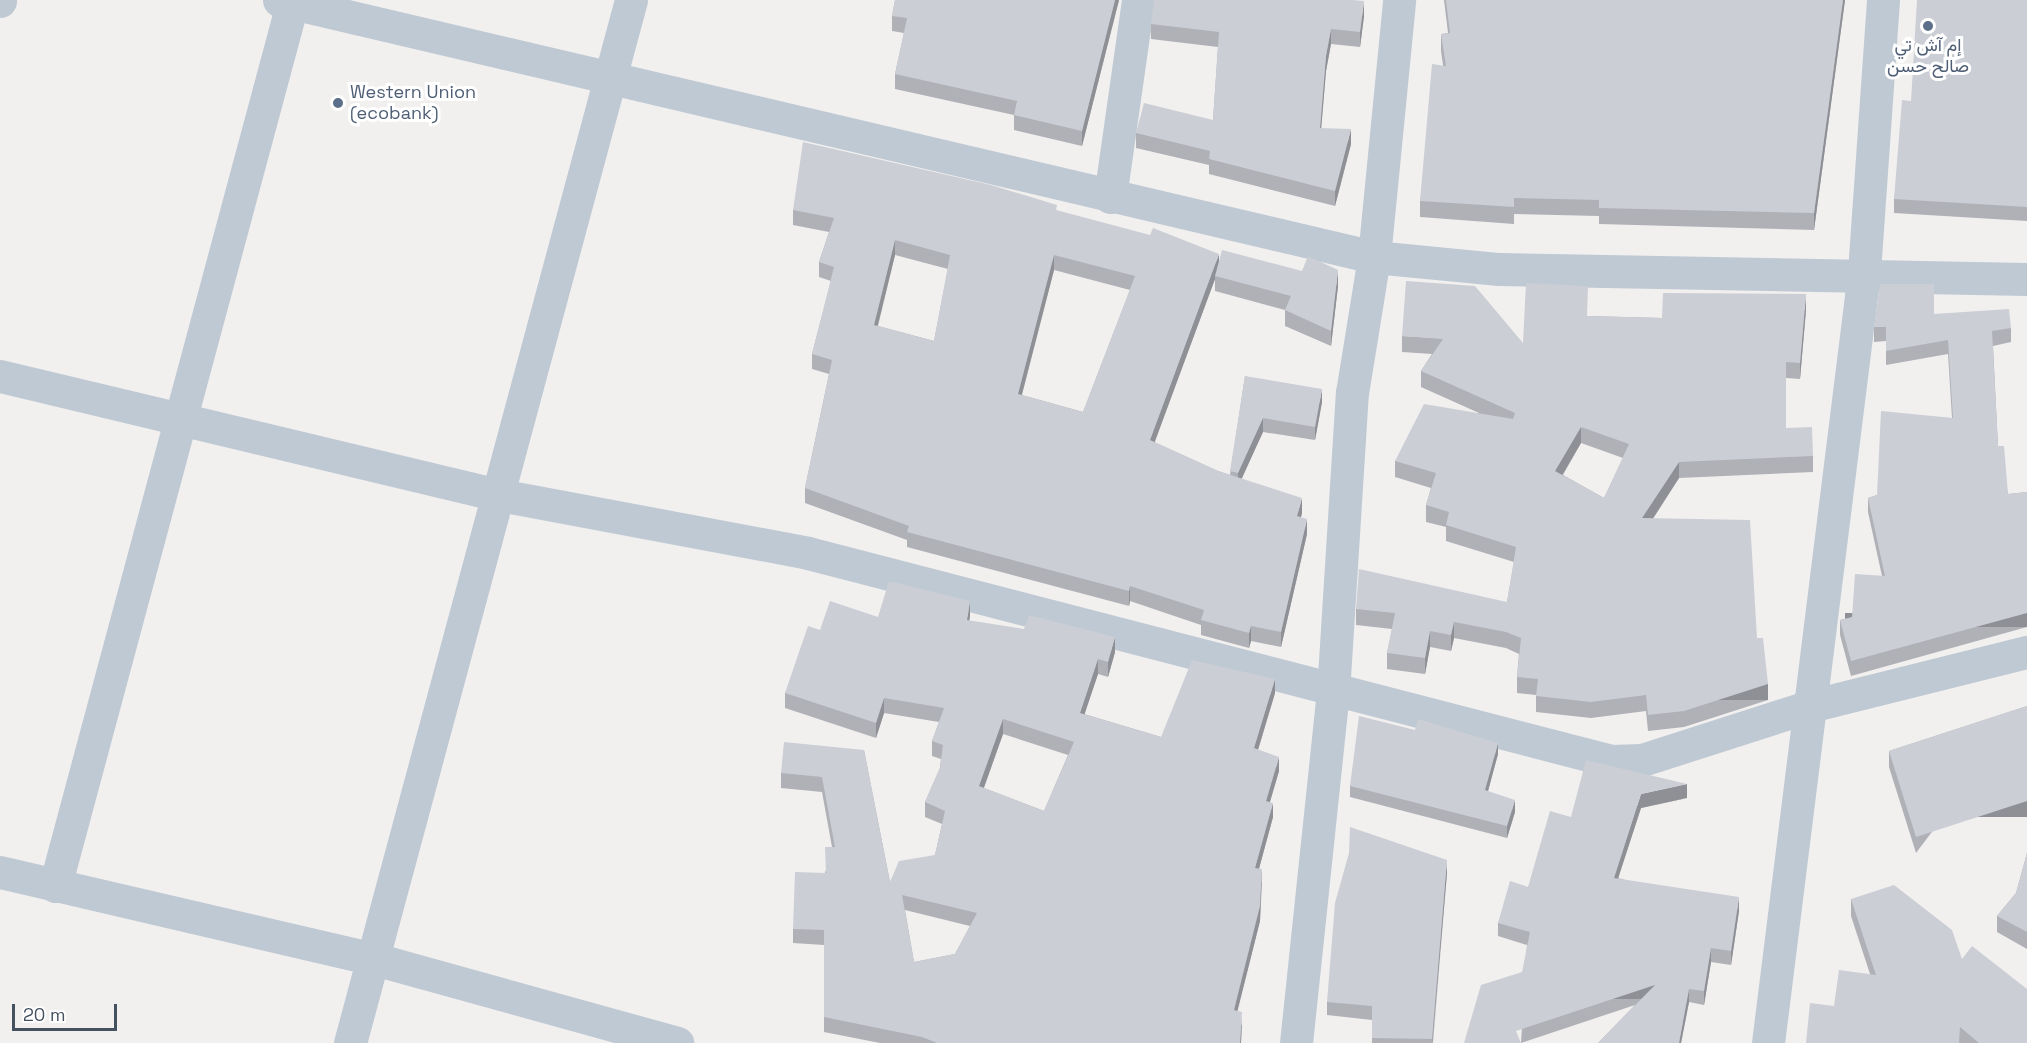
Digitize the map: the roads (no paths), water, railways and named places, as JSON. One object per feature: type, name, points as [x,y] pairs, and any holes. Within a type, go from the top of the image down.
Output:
[{"type":"street","points":[[351,1043],[371,958],[494,494],[631,0]]},
{"type":"street","points":[[1110,197],[1138,0]]},
{"type":"street","points":[[1296,1043],[1333,693],[1352,393],[1374,257],[1399,0]]},
{"type":"street","points":[[1768,1043],[1864,272],[1882,0]]},
{"type":"street","points":[[55,886],[181,422],[288,1],[609,80],[1374,257],[1499,269],[1864,272],[2027,279]]},
{"type":"street","points":[[0,376],[181,422],[494,494],[807,552],[1333,693],[1611,761],[1641,759],[1810,706],[2027,652]]},
{"type":"street","points":[[0,872],[371,958],[677,1043]]},
{"type":"place","name":"إم آش تي صالح حسن","points":[[1928,26]]},
{"type":"place","name":"Western Union (ecobank)","points":[[338,103]]}]
